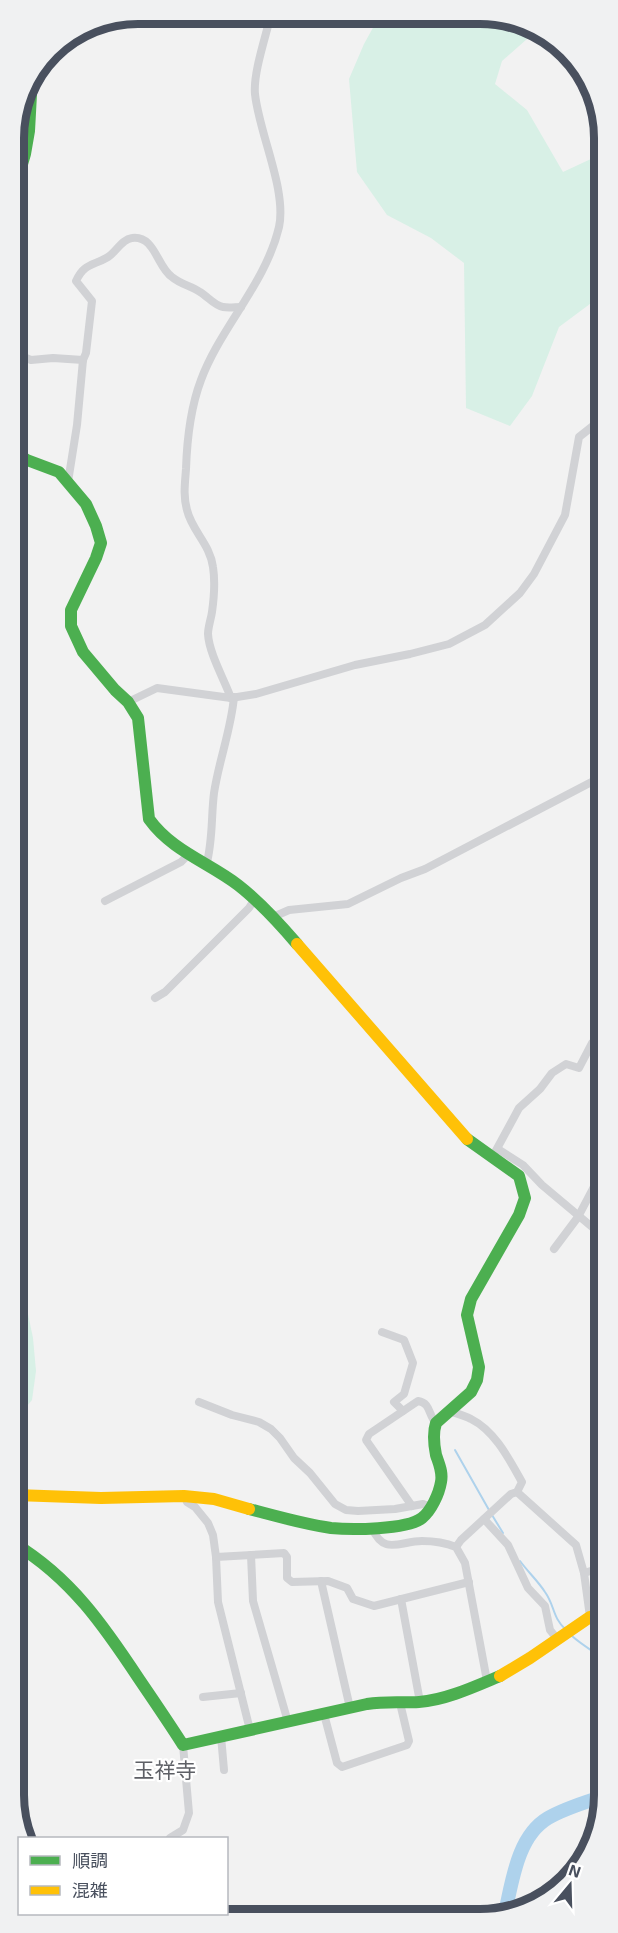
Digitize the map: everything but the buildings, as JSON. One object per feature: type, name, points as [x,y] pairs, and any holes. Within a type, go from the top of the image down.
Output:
[{"type":"street","points":[[206,866],[215,791],[231,723],[233,697],[209,642],[213,568],[208,547],[187,511],[184,493],[188,438],[201,379],[259,277],[279,226],[278,194],[259,118],[255,91],[269,24]]},
{"type":"street","points":[[24,157],[29,131],[31,101]]},
{"type":"street","points":[[68,482],[92,301],[76,281],[80,272],[107,258],[126,240],[145,239],[163,270],[172,278],[200,291],[221,307],[241,307]]},
{"type":"street","points":[[24,357],[31,360],[53,358],[83,360]]},
{"type":"street","points":[[128,702],[157,688],[233,697],[256,694],[355,665],[448,644],[485,625],[520,593],[534,574],[565,515],[579,437],[594,425]]},
{"type":"street","points":[[24,458],[59,472],[86,504],[96,526],[101,543],[70,610],[71,626],[83,652],[128,702],[138,718],[149,819],[155,828],[206,866],[237,884],[273,917],[467,1139],[481,1150],[496,1153],[523,1165],[542,1185],[594,1229]]},
{"type":"street","points":[[273,917],[289,910],[348,904],[425,869],[594,781]]},
{"type":"street","points":[[105,901],[181,862],[189,854]]},
{"type":"street","points":[[155,998],[165,992],[249,908],[254,900]]},
{"type":"street","points":[[496,1153],[519,1108],[540,1089],[552,1073],[566,1064],[579,1068],[594,1041]]},
{"type":"street","points":[[24,1495],[101,1498],[184,1496],[214,1499],[316,1526],[332,1528],[407,1525],[421,1519],[431,1507],[441,1482],[441,1466],[436,1454],[434,1430],[436,1423],[471,1392],[477,1380],[479,1367],[467,1314],[471,1299],[519,1215],[525,1198],[524,1187],[519,1176],[496,1153]]},
{"type":"street","points":[[554,1249],[578,1217],[594,1187]]},
{"type":"street","points":[[382,1332],[404,1340],[414,1363],[404,1394],[394,1402],[403,1412]]},
{"type":"street","points":[[412,1506],[366,1440],[369,1434],[418,1401],[428,1406],[432,1419],[436,1423]]},
{"type":"street","points":[[199,1402],[232,1415],[260,1422],[271,1428],[335,1504],[346,1510],[395,1509],[423,1504],[431,1507]]},
{"type":"street","points":[[448,1411],[470,1418],[496,1440],[522,1482],[517,1492],[484,1519],[456,1547]]},
{"type":"street","points":[[517,1492],[576,1545],[584,1573],[590,1617]]},
{"type":"street","points":[[184,1496],[208,1523],[213,1535],[218,1602],[250,1730]]},
{"type":"street","points":[[484,1519],[508,1545],[528,1588],[544,1606],[550,1630],[558,1640]]},
{"type":"street","points":[[372,1528],[380,1541],[389,1546],[421,1540],[456,1547],[465,1563],[487,1681]]},
{"type":"street","points":[[24,1549],[42,1560],[84,1603],[114,1642],[183,1745],[189,1813],[183,1830],[173,1837]]},
{"type":"street","points":[[216,1557],[284,1553],[287,1557],[287,1578],[292,1582],[328,1581],[347,1588],[353,1599],[374,1606],[469,1582]]},
{"type":"street","points":[[251,1555],[253,1601],[288,1722]]},
{"type":"street","points":[[584,1573],[594,1570]]},
{"type":"street","points":[[321,1581],[350,1708]]},
{"type":"street","points":[[401,1599],[420,1702]]},
{"type":"street","points":[[183,1745],[385,1701],[420,1702],[460,1692],[487,1681],[530,1658],[594,1616]]},
{"type":"street","points":[[203,1697],[241,1693]]},
{"type":"street","points":[[324,1714],[337,1763],[342,1767],[407,1746],[410,1741],[400,1703]]},
{"type":"street","points":[[221,1736],[224,1770]]},
{"type":"green space","points":[[375,24],[487,24],[517,30],[530,36],[502,61],[495,84],[527,110],[563,172],[593,158],[594,140],[594,301],[559,327],[532,396],[510,426],[466,408],[464,263],[431,238],[387,215],[357,172],[349,79]]},
{"type":"green space","points":[[24,1311],[28,1314],[33,1338],[36,1371],[32,1400],[24,1409]]},
{"type":"waterway","points":[[455,1450],[489,1510]]},
{"type":"waterway","points":[[492,1515],[503,1533]]},
{"type":"waterway","points":[[520,1561],[545,1592],[558,1621],[566,1630]]},
{"type":"waterway","points":[[572,1636],[594,1652]]},
{"type":"waterway","points":[[507,1906],[522,1849],[537,1826],[561,1811],[594,1800]]},
{"type":"traffic: fast","points":[[24,157],[29,131],[31,101]]},
{"type":"traffic: fast","points":[[24,458],[59,472],[86,504],[96,526],[101,543],[71,610],[71,626],[83,652],[128,702],[138,718],[149,819],[168,840],[227,877],[246,892],[297,944]]},
{"type":"traffic: fast","points":[[249,1509],[321,1526],[364,1529],[392,1527],[415,1522],[422,1518],[431,1507],[441,1478],[435,1447],[436,1423],[471,1392],[477,1380],[479,1367],[467,1315],[471,1299],[519,1215],[525,1198],[519,1176],[467,1139]]},
{"type":"traffic: fast","points":[[24,1550],[53,1572],[85,1604],[113,1640],[183,1745],[367,1704],[419,1702],[440,1698],[500,1676]]},
{"type":"traffic: slow","points":[[297,944],[467,1139]]},
{"type":"traffic: slow","points":[[24,1495],[101,1498],[184,1496],[214,1499],[249,1509]]},
{"type":"traffic: slow","points":[[500,1676],[594,1616]]},
{"type":"district","name":"玉祥寺","points":[[165,1771]]}]
